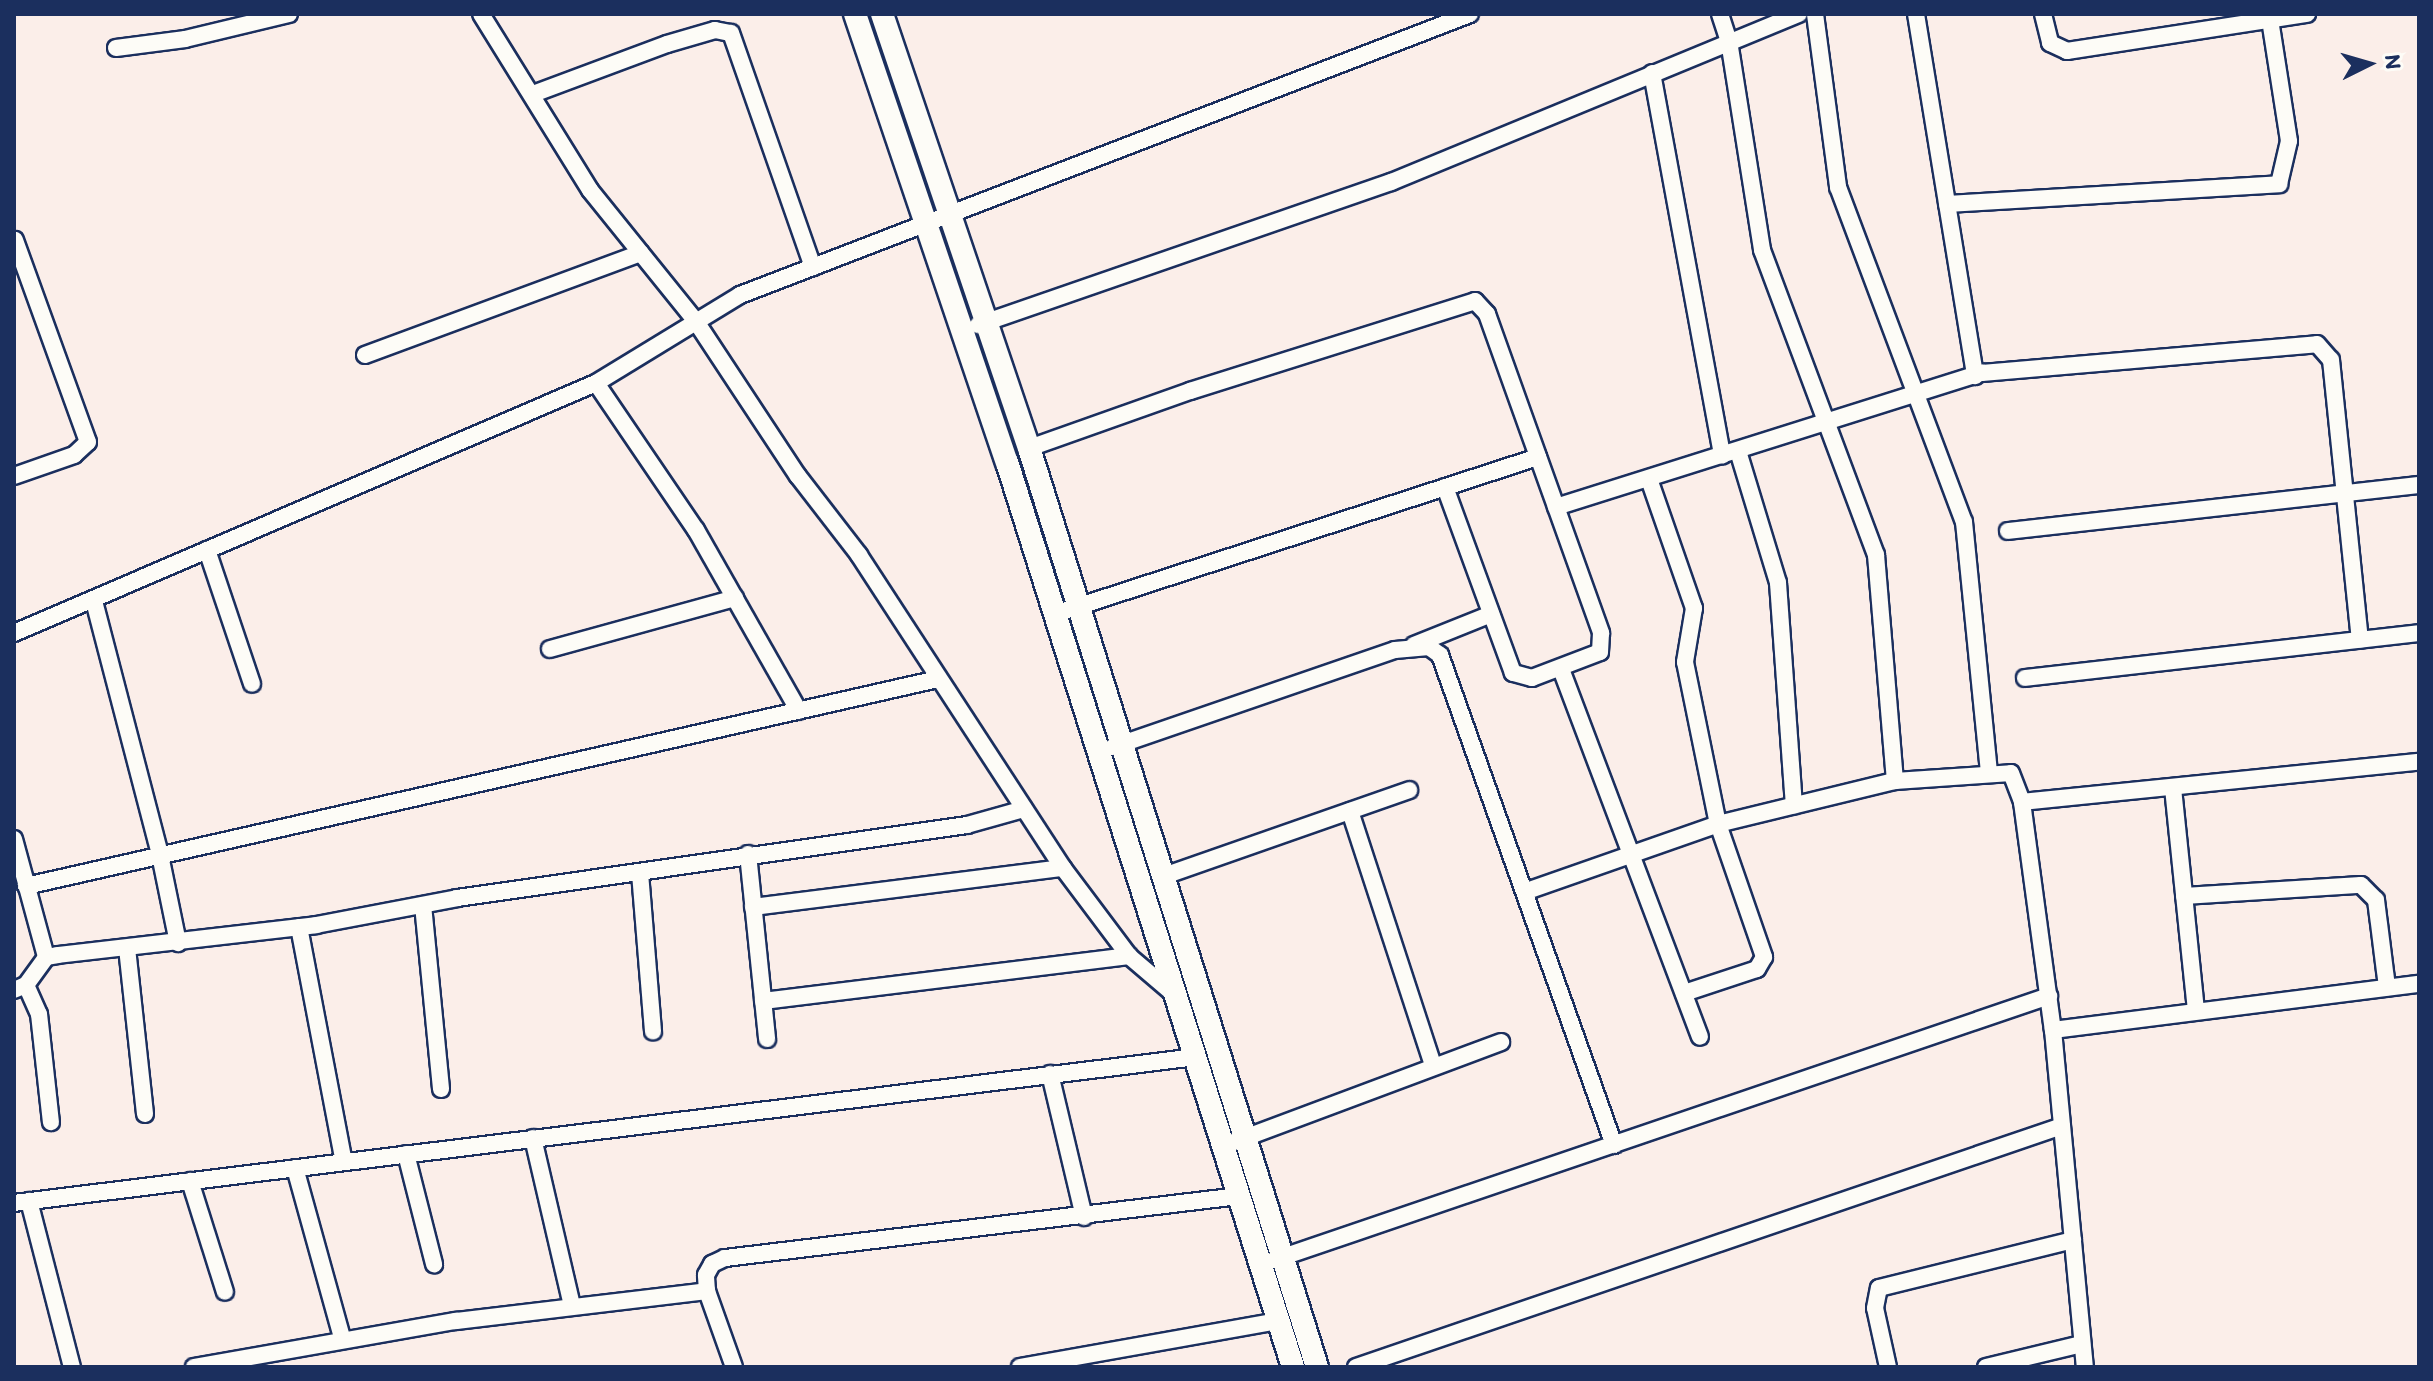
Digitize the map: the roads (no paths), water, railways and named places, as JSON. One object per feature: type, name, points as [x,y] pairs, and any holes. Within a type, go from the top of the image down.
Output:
[{"type":"main road","points":[[855,14],[1055,614],[1161,877],[1317,1367]]},
{"type":"main road","points":[[882,14],[1029,448],[1079,607],[1109,749],[1175,996],[1197,1057],[1293,1367]]},
{"type":"street","points":[[116,48],[250,19],[289,14]]},
{"type":"street","points":[[481,14],[590,190],[695,320],[1063,868],[1129,956],[1175,996],[1201,1007]]},
{"type":"street","points":[[14,633],[596,383],[740,295],[1470,14]]},
{"type":"street","points":[[1720,14],[1729,41],[1762,250],[1829,420],[1876,555],[1895,781]]},
{"type":"street","points":[[962,329],[987,323],[1391,182],[1799,14]]},
{"type":"street","points":[[1815,14],[1838,187],[1912,395],[1964,522],[1989,773]]},
{"type":"street","points":[[1916,14],[1975,376]]},
{"type":"street","points":[[2043,14],[2050,43],[2067,51],[2269,17],[2307,14]]},
{"type":"street","points":[[1947,204],[2279,184],[2289,141],[2269,17]]},
{"type":"street","points":[[533,94],[667,44],[715,30],[731,33],[813,267]]},
{"type":"street","points":[[1652,73],[1730,453],[1778,583],[1794,805]]},
{"type":"street","points":[[15,240],[88,442],[74,455],[16,469]]},
{"type":"street","points":[[365,355],[641,253]]},
{"type":"street","points":[[1029,448],[1190,391],[1475,301],[1487,314],[1603,643],[1592,658],[1532,678],[1513,673],[1445,487]]},
{"type":"street","points":[[1556,507],[1829,420],[1975,376],[2017,367],[2317,344],[2331,360],[2360,640]]},
{"type":"street","points":[[596,383],[696,530],[799,711]]},
{"type":"street","points":[[1055,614],[1538,457]]},
{"type":"street","points":[[1649,479],[1694,608],[1685,662],[1718,824],[1764,957],[1757,969],[1684,993]]},
{"type":"street","points":[[2008,531],[2419,485]]},
{"type":"street","points":[[207,550],[252,684]]},
{"type":"street","points":[[550,649],[735,598]]},
{"type":"street","points":[[94,601],[160,855],[178,943]]},
{"type":"street","points":[[1109,749],[1414,645],[1491,614]]},
{"type":"street","points":[[2025,678],[2419,633]]},
{"type":"street","points":[[1414,645],[1440,655],[1527,891],[1614,1145]]},
{"type":"street","points":[[1561,669],[1700,1037]]},
{"type":"street","points":[[26,886],[938,679]]},
{"type":"street","points":[[2022,802],[2419,762]]},
{"type":"street","points":[[1527,891],[1718,824],[1794,805],[1895,781],[2011,773],[2022,802],[2049,996],[2085,1367]]},
{"type":"street","points":[[2173,788],[2196,1011]]},
{"type":"street","points":[[1161,877],[1409,790]]},
{"type":"street","points":[[51,1122],[39,1014],[20,988],[46,957],[299,927],[748,854],[967,825],[1024,809]]},
{"type":"street","points":[[1350,811],[1433,1065]]},
{"type":"street","points":[[14,839],[46,957]]},
{"type":"street","points":[[748,854],[767,1039]]},
{"type":"street","points":[[753,907],[1063,868]]},
{"type":"street","points":[[640,873],[653,1031]]},
{"type":"street","points":[[2184,896],[2361,885],[2376,900],[2387,987]]},
{"type":"street","points":[[423,905],[441,1089]]},
{"type":"street","points":[[299,927],[344,1162]]},
{"type":"street","points":[[127,948],[145,1114]]},
{"type":"street","points":[[763,1001],[1129,956]]},
{"type":"street","points":[[2053,1030],[2419,984]]},
{"type":"street","points":[[1261,1264],[2049,996]]},
{"type":"street","points":[[1223,1146],[1501,1042]]},
{"type":"street","points":[[72,1367],[22,1202],[1197,1057]]},
{"type":"street","points":[[1050,1074],[1084,1217]]},
{"type":"street","points":[[1356,1367],[2062,1126]]},
{"type":"street","points":[[533,1138],[572,1306]]},
{"type":"street","points":[[406,1154],[434,1264]]},
{"type":"street","points":[[295,1168],[342,1338]]},
{"type":"street","points":[[190,1181],[225,1292]]},
{"type":"street","points":[[734,1367],[707,1291],[706,1275],[712,1264],[725,1258],[1239,1196]]},
{"type":"street","points":[[1888,1367],[1875,1308],[1879,1288],[2073,1240]]},
{"type":"street","points":[[194,1367],[342,1338],[707,1291]]},
{"type":"street","points":[[1020,1367],[1278,1321]]},
{"type":"street","points":[[1986,1367],[2082,1344]]}]
